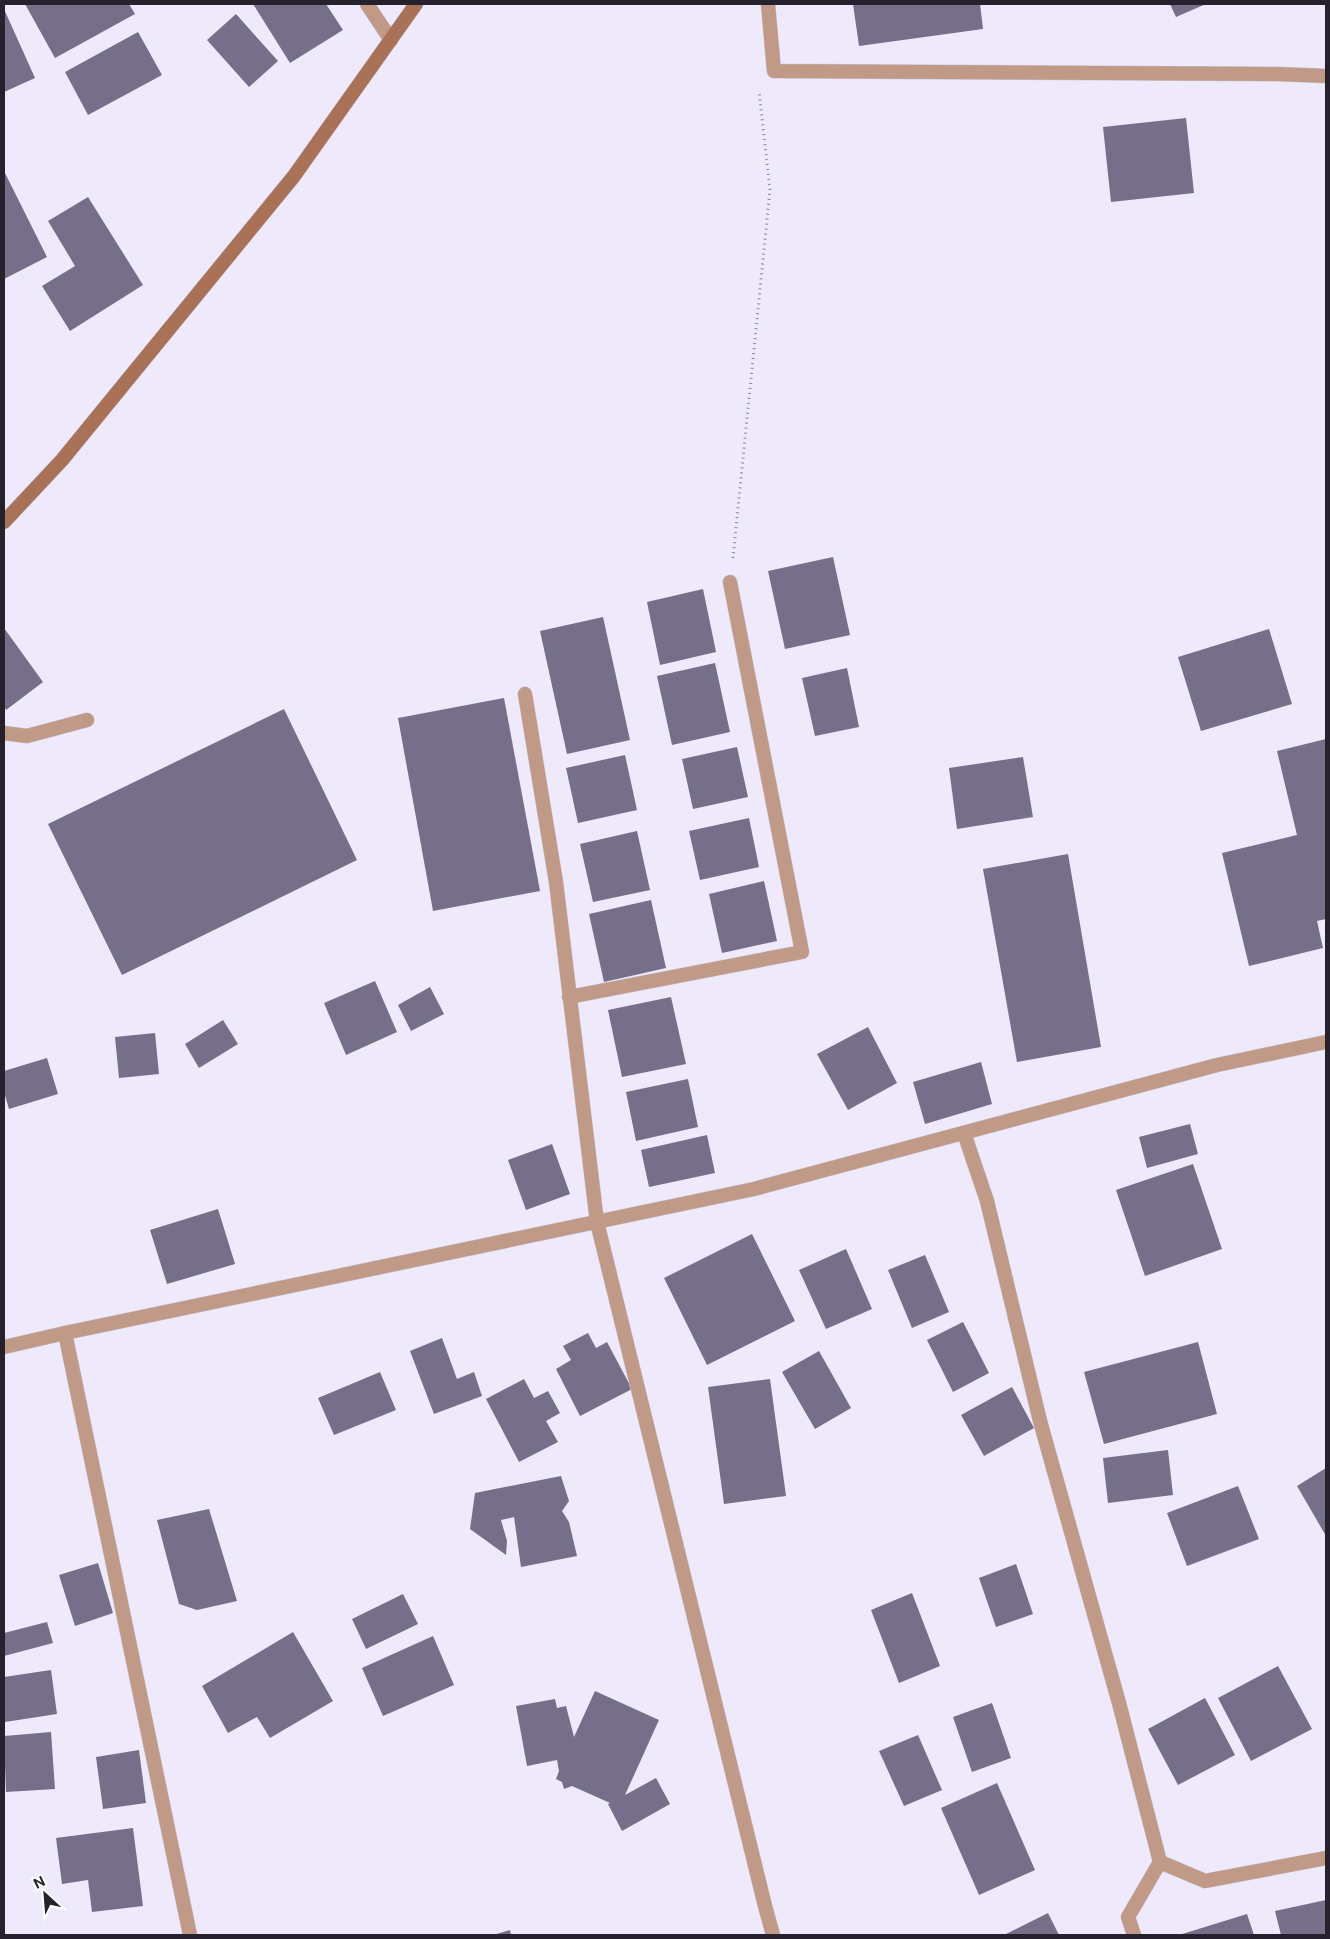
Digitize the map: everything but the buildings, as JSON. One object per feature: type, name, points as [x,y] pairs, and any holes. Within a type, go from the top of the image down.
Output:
[{"type":"main road","points":[[4,522],[62,460],[294,176],[416,4]]},
{"type":"street","points":[[367,4],[392,40]]},
{"type":"street","points":[[768,4],[774,71],[1277,74],[1326,76]]},
{"type":"street","points":[[569,997],[802,952],[730,582]]},
{"type":"street","points":[[525,694],[556,882],[597,1222],[773,1935]]},
{"type":"street","points":[[4,732],[27,736],[87,720]]},
{"type":"street","points":[[4,1347],[754,1189],[1217,1065],[1326,1042]]},
{"type":"street","points":[[964,1133],[986,1201],[1040,1421],[1119,1703],[1160,1862],[1128,1917],[1134,1935]]},
{"type":"street","points":[[65,1333],[190,1935]]},
{"type":"street","points":[[1160,1862],[1205,1881],[1326,1858]]},
{"type":"path","points":[[730,582],[770,190],[758,84]]}]
